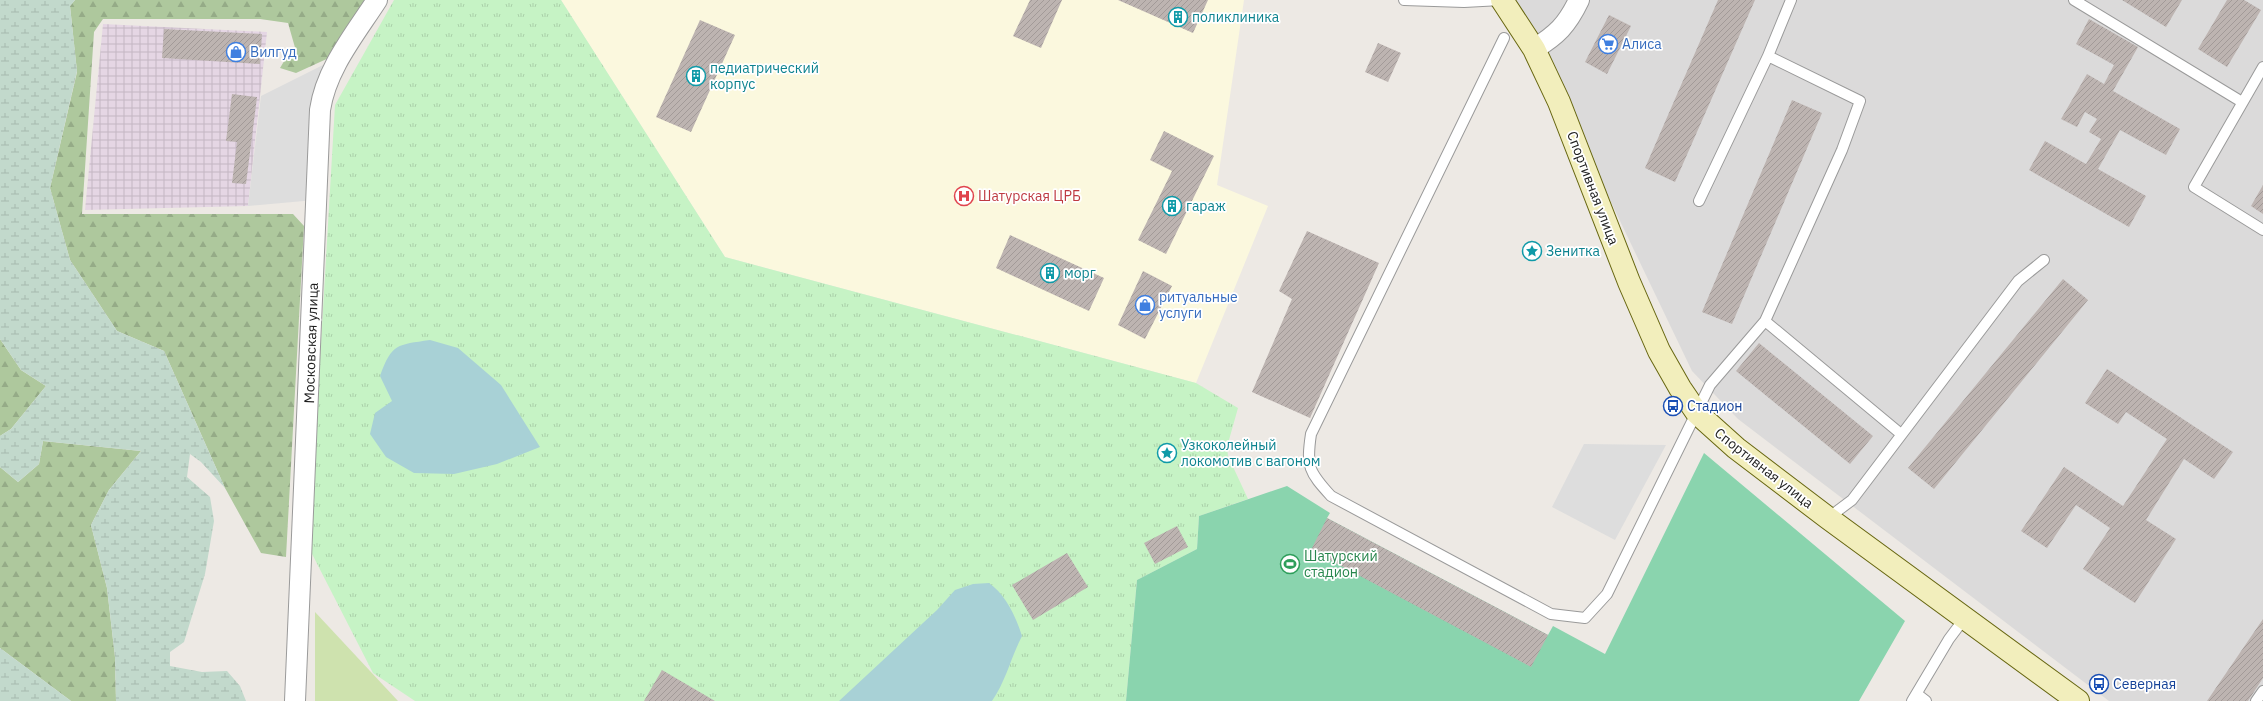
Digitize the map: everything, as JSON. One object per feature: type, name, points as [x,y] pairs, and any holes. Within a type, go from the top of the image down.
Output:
[{"type":"street","name":"Московская улица","points":[[294,701],[320,110],[322,95],[333,70],[377,0]]},
{"type":"street","name":"Спортивная улица","points":[[1502,0],[1534,49],[1559,102],[1629,282],[1659,351],[1680,388],[1697,413],[1736,448],[1828,518],[2078,701]]},
{"type":"street","points":[[1534,49],[1555,36],[1570,18],[1579,0]]},
{"type":"lane","points":[[1404,0],[1464,2],[1502,0]]},
{"type":"lane","points":[[1699,201],[1768,56],[1790,0]]},
{"type":"lane","points":[[2074,0],[2242,102]]},
{"type":"lane","points":[[1504,38],[1311,434],[1307,456],[1313,477],[1332,496],[1551,614],[1584,618],[1607,594],[1710,385],[1765,321],[1842,150],[1860,101],[1768,56]]},
{"type":"lane","points":[[2263,66],[2194,187],[2263,230]]},
{"type":"lane","points":[[1828,518],[1852,500],[2018,281],[2044,260]]},
{"type":"lane","points":[[1765,321],[1901,434]]},
{"type":"lane","points":[[1926,701],[1914,698],[1949,639],[1964,619]]},
{"type":"lane","points":[[2256,701],[2263,691]]},
{"type":"shaded area","name":"Шатурская ЦРБ","points":[[561,0],[1244,0],[1217,185],[1268,206],[1196,383],[725,257]]},
{"type":"shaded area","points":[[1514,0],[2263,0],[2263,701],[2109,701],[1738,419],[1692,371]]},
{"type":"shaded area","points":[[103,24],[267,32],[248,206],[85,210]]},
{"type":"shaded area","points":[[341,56],[333,70],[315,200],[248,206],[261,96]]},
{"type":"shaded area","points":[[1584,444],[1666,445],[1615,540],[1552,507]]},
{"type":"green space","points":[[0,0],[75,0],[70,6],[77,71],[50,188],[70,260],[117,331],[164,351],[225,488],[201,462],[190,454],[187,477],[210,497],[214,521],[205,574],[184,642],[170,652],[170,666],[202,672],[227,671],[240,686],[246,701],[116,701],[115,657],[107,588],[91,525],[109,490],[141,451],[43,441],[39,464],[18,482],[0,467],[0,436],[11,429],[46,386],[21,370],[0,339]]},
{"type":"green space","points":[[75,0],[366,0],[331,57],[296,73],[280,68],[286,58],[296,51],[288,23],[260,19],[103,19],[94,32],[82,214],[293,214],[304,226],[286,557],[261,553],[225,488],[164,351],[117,331],[70,260],[50,188],[77,72],[70,6]]},
{"type":"green space","points":[[394,0],[561,0],[725,257],[1196,383],[1238,408],[1227,447],[1228,456],[1248,499],[1199,516],[1197,549],[1137,580],[1126,701],[415,701],[373,673],[309,548],[335,105]]},
{"type":"green space","points":[[0,339],[21,370],[46,386],[11,429],[0,436]]},
{"type":"green space","points":[[43,441],[141,451],[109,490],[91,525],[107,588],[115,657],[116,701],[71,701],[0,648],[0,467],[18,482],[39,464]]},
{"type":"green space","name":"Шатурский стадион","points":[[1704,453],[1905,621],[1859,701],[1126,701],[1137,580],[1197,549],[1199,516],[1287,486],[1330,513],[1327,518],[1548,635],[1553,626],[1605,654]]},
{"type":"green space","points":[[315,612],[398,701],[315,701]]},
{"type":"green space","points":[[0,648],[71,701],[0,701]]},
{"type":"water","points":[[430,340],[458,348],[501,385],[540,447],[497,464],[454,474],[414,473],[386,457],[370,434],[375,413],[392,401],[380,376],[384,365],[392,351],[397,348],[410,343]]},
{"type":"water","points":[[989,583],[995,588],[1010,607],[1022,636],[1005,677],[992,701],[839,701],[937,610],[955,590],[973,584]]},
{"type":"building","points":[[1030,0],[1062,0],[1041,48],[1013,36]]},
{"type":"building","name":"поликлиника","points":[[1118,0],[1208,0],[1193,33]]},
{"type":"building","points":[[1718,0],[1755,0],[1675,182],[1645,168]]},
{"type":"building","points":[[2122,0],[2182,0],[2166,27]]},
{"type":"building","points":[[2227,0],[2244,0],[2261,10],[2227,67],[2198,49]]},
{"type":"building","name":"Алиса","points":[[1609,15],[1631,26],[1607,74],[1585,62]]},
{"type":"building","points":[[2089,19],[2138,47],[2113,91],[2180,129],[2166,155],[2120,130],[2098,169],[2146,196],[2129,227],[2029,170],[2045,141],[2086,164],[2101,139],[2089,132],[2097,119],[2085,112],[2077,127],[2061,119],[2087,74],[2104,84],[2114,65],[2076,44]]},
{"type":"building","name":"педиатрический корпус","points":[[700,20],[735,35],[691,132],[656,117]]},
{"type":"building","points":[[164,29],[262,34],[260,64],[162,58]]},
{"type":"building","points":[[1378,43],[1401,53],[1388,82],[1365,72]]},
{"type":"building","points":[[232,94],[257,97],[246,184],[232,183],[237,142],[226,141]]},
{"type":"building","points":[[1792,100],[1822,113],[1732,324],[1702,312]]},
{"type":"building","name":"гараж","points":[[1164,131],[1214,156],[1166,254],[1138,240],[1172,171],[1150,160]]},
{"type":"building","points":[[2263,185],[2263,214],[2251,206]]},
{"type":"building","points":[[1307,231],[1379,263],[1310,418],[1252,392],[1292,299],[1279,291]]},
{"type":"building","name":"морг","points":[[1010,235],[1104,278],[1089,311],[996,268]]},
{"type":"building","name":"ритуальные услуги","points":[[1143,271],[1172,286],[1145,339],[1118,325]]},
{"type":"building","points":[[2063,279],[2088,300],[1934,489],[1908,468]]},
{"type":"building","points":[[1759,343],[1873,436],[1850,464],[1736,371]]},
{"type":"building","points":[[2107,369],[2233,452],[2214,479],[2184,459],[2146,520],[2176,539],[2135,603],[2083,569],[2110,528],[2076,505],[2047,548],[2021,531],[2064,467],[2123,506],[2167,439],[2126,412],[2118,424],[2085,403]]},
{"type":"building","points":[[1327,518],[1548,635],[1531,667],[1311,550]]},
{"type":"building","points":[[1177,526],[1188,547],[1155,564],[1144,543]]},
{"type":"building","points":[[1067,553],[1088,587],[1033,620],[1012,585]]},
{"type":"building","points":[[2263,619],[2263,678],[2248,701],[2207,701]]},
{"type":"building","points":[[662,670],[715,701],[644,701]]},
{"type":"place","name":"поликлиника","points":[[1178,17]]},
{"type":"place","name":"Алиса","points":[[1608,44]]},
{"type":"place","name":"Вилгуд","points":[[236,52]]},
{"type":"place","name":"педиатрический корпус","points":[[696,76]]},
{"type":"place","name":"Шатурская ЦРБ","points":[[964,196]]},
{"type":"place","name":"гараж","points":[[1172,206]]},
{"type":"place","name":"Зенитка","points":[[1532,251]]},
{"type":"place","name":"морг","points":[[1050,273]]},
{"type":"place","name":"ритуальные услуги","points":[[1145,305]]},
{"type":"place","name":"Стадион","points":[[1673,406]]},
{"type":"place","name":"Узкоколейный локомотив с вагоном","points":[[1167,453]]},
{"type":"place","name":"Шатурский стадион","points":[[1290,564]]},
{"type":"place","name":"Северная","points":[[2099,684]]}]
